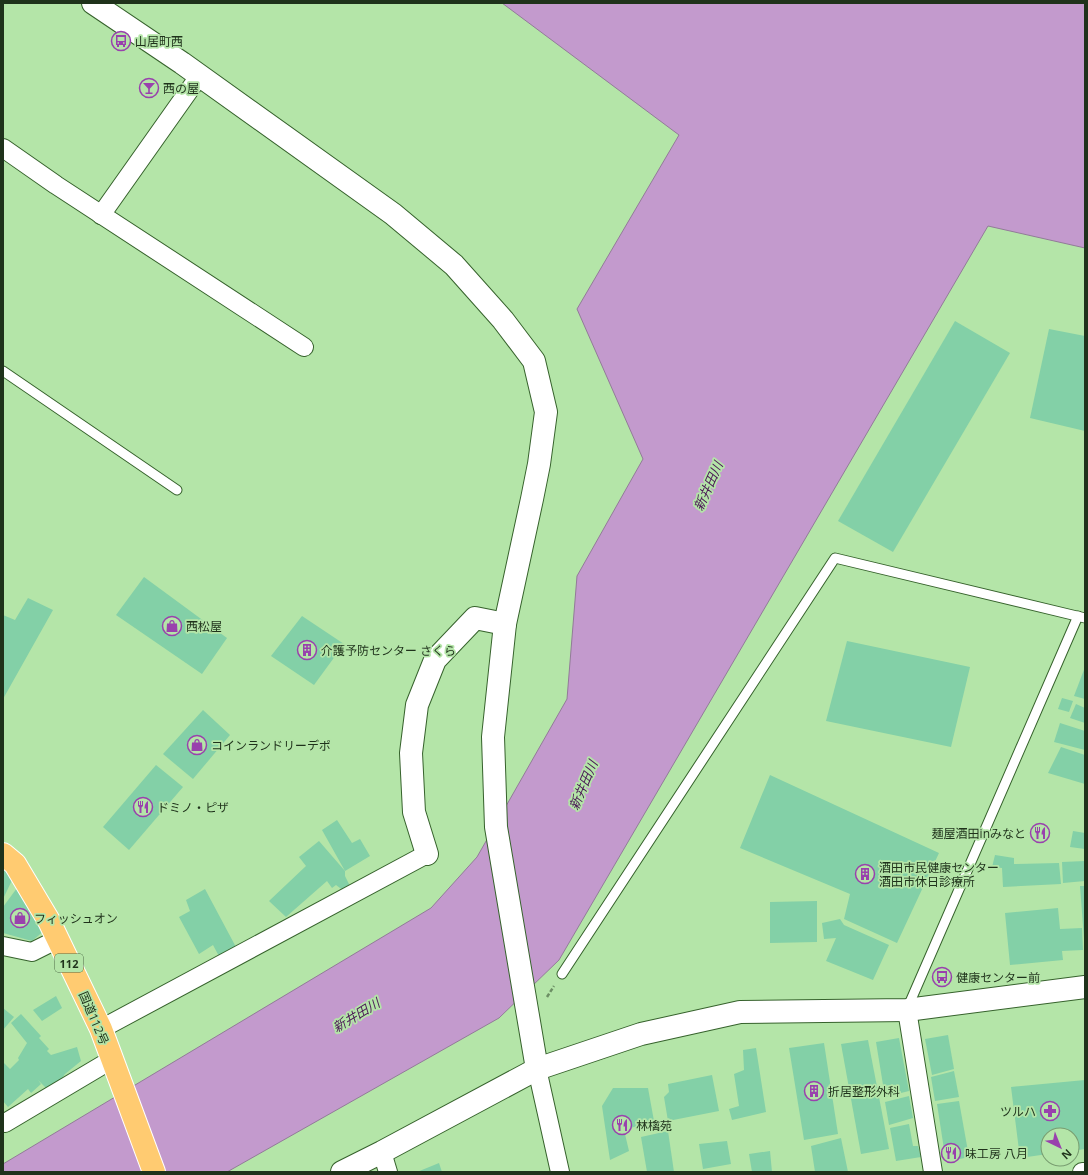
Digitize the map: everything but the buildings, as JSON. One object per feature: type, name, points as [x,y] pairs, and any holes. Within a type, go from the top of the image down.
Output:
[{"type":"highway","name":"国道112号","points":[[3,854],[15,864],[49,921],[101,1029],[111,1060],[154,1172]]},
{"type":"street","points":[[93,3],[200,75],[393,214],[454,265],[503,320],[534,361],[546,412],[533,492],[505,624],[492,736],[496,827],[537,1069],[560,1172]]},
{"type":"street","points":[[101,215],[200,75]]},
{"type":"street","points":[[3,148],[101,215],[304,347]]},
{"type":"street","points":[[101,1029],[427,854],[414,812],[411,754],[417,705],[435,660],[475,618],[505,624]]},
{"type":"street","points":[[3,946],[32,952],[58,939]]},
{"type":"street","points":[[342,1172],[385,1162],[537,1069],[641,1034],[740,1012],[907,1010],[1085,987]]},
{"type":"street","points":[[907,1010],[933,1172]]},
{"type":"street","points":[[4,1123],[111,1060]]},
{"type":"lane","points":[[3,371],[177,490]]},
{"type":"lane","points":[[562,974],[835,558],[1081,617],[907,1010]]},
{"type":"water","name":"新井田川","points":[[502,3],[1085,3],[1085,248],[988,226],[559,960],[499,1018],[227,1172],[3,1172],[3,1164],[431,908],[477,857],[567,699],[577,576],[643,459],[577,309],[679,135]]},
{"type":"place","name":"山居町西","points":[[121,41]]},
{"type":"place","name":"西の屋","points":[[149,88]]},
{"type":"place","name":"西松屋","points":[[172,626]]},
{"type":"place","name":"介護予防センター さくら","points":[[307,650]]},
{"type":"place","name":"コインランドリーデポ","points":[[197,745]]},
{"type":"place","name":"ドミノ・ピザ","points":[[143,807]]},
{"type":"place","name":"麺屋酒田inみなと","points":[[1040,833]]},
{"type":"place","name":"酒田市民健康センター 酒田市休日診療所","points":[[865,874]]},
{"type":"place","name":"フィッシュオン","points":[[20,918]]},
{"type":"place","name":"健康センター前","points":[[942,977]]},
{"type":"place","name":"折居整形外科","points":[[814,1091]]},
{"type":"place","name":"ツルハ","points":[[1050,1111]]},
{"type":"place","name":"林檎苑","points":[[622,1125]]},
{"type":"place","name":"味工房 八月","points":[[951,1153]]}]
